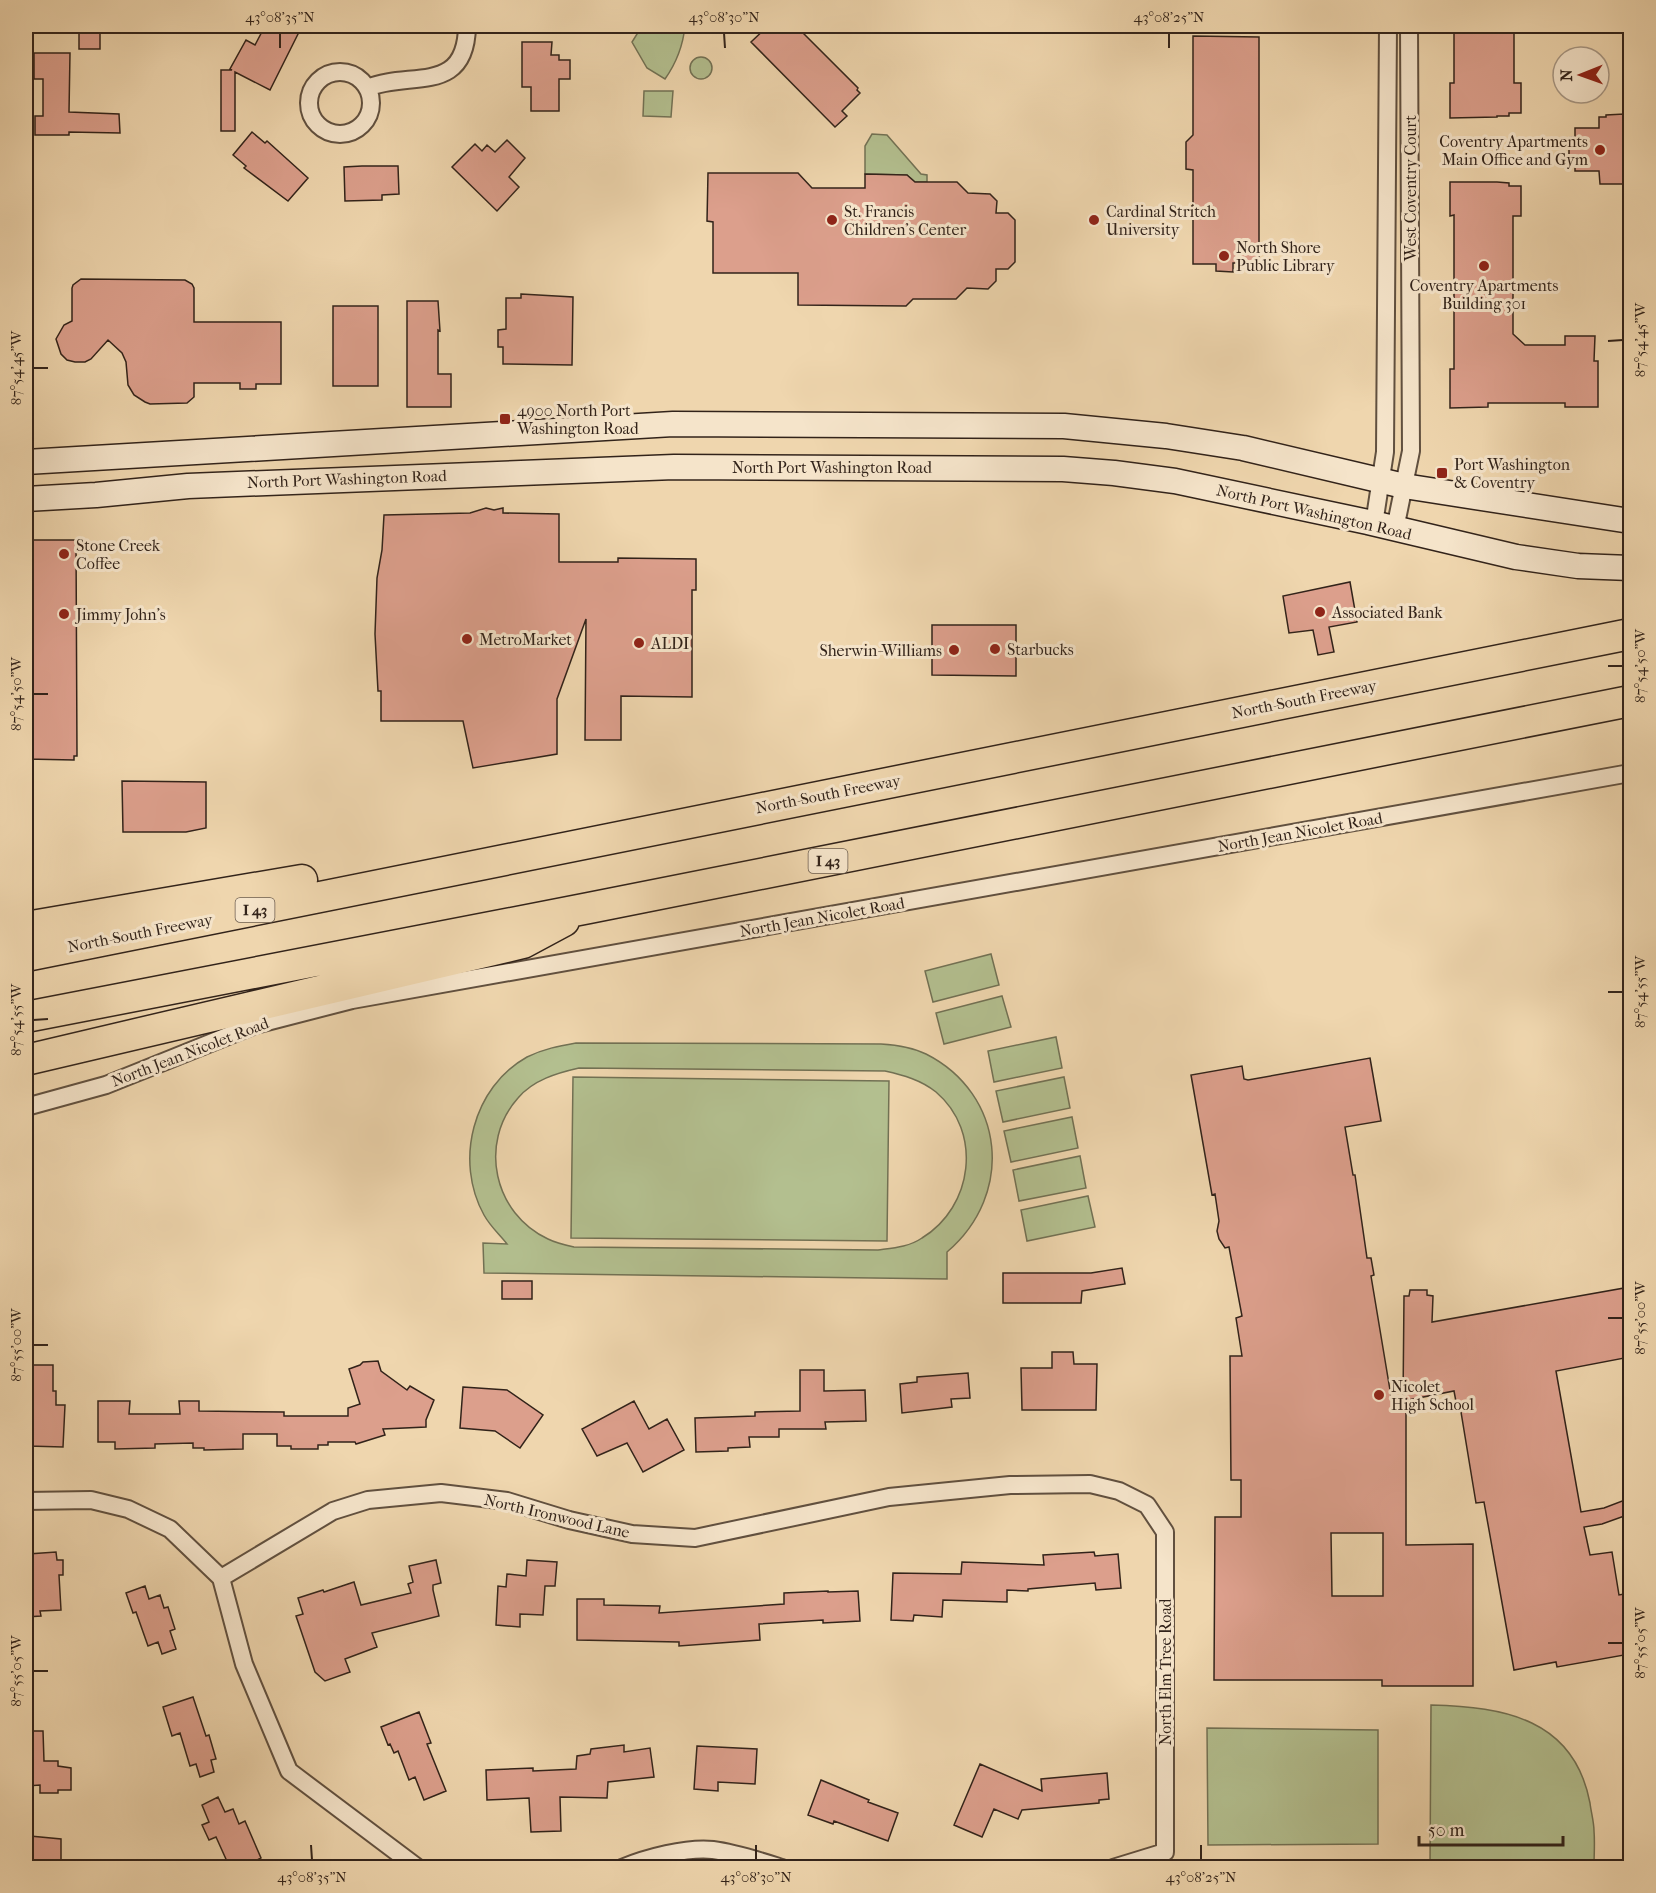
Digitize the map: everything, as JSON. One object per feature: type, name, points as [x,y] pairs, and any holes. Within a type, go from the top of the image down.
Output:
[{"type":"highway","name":"North-South Freeway","points":[[26,956],[1630,634]]},
{"type":"highway","name":"I 43","points":[[26,1017],[589,908],[1630,701]]},
{"type":"highway","points":[[26,927],[381,867],[484,864]]},
{"type":"highway","points":[[26,1060],[523,944],[589,908]]},
{"type":"main road","name":"North Port Washington Road","points":[[26,462],[674,424],[1064,426],[1166,436],[1243,448],[1404,486],[1630,521]]},
{"type":"main road","name":"North Port Washington Road","points":[[26,499],[188,486],[684,467],[1063,470],[1114,473],[1175,481],[1516,557],[1578,566],[1630,568]]},
{"type":"street","points":[[367,88],[394,81],[429,78],[453,67],[465,46],[467,26]]},
{"type":"street","name":"West Coventry Court","points":[[1385,527],[1381,480],[1385,452],[1389,26]]},
{"type":"street","name":"West Coventry Court","points":[[1385,527],[1404,486],[1411,451],[1409,26]]},
{"type":"street","name":"North Jean Nicolet Road","points":[[26,1107],[106,1085],[210,1041],[255,1025],[352,1000],[1630,773]]},
{"type":"street","name":"North Ironwood Lane","points":[[221,1578],[333,1511],[368,1500],[441,1492],[507,1500],[569,1520],[632,1534],[694,1538],[889,1497],[1010,1485],[1090,1485]]},
{"type":"street","name":"North Elm Tree Road","points":[[1090,1485],[1119,1491],[1148,1505],[1165,1532],[1165,1852],[1113,1868]]},
{"type":"street","points":[[26,1501],[90,1500],[128,1509],[170,1529],[221,1578],[244,1664],[289,1771],[418,1868]]},
{"type":"street","points":[[622,1868],[633,1863],[688,1851],[713,1850],[782,1868]]},
{"type":"green space","points":[[642,26],[685,26],[679,54],[665,79],[647,68],[632,42]]},
{"type":"green space","points":[[701,57],[709,60],[712,68],[709,76],[701,79],[693,76],[690,68],[693,60]]},
{"type":"green space","points":[[644,91],[673,91],[671,117],[643,116]]},
{"type":"green space","points":[[872,134],[887,135],[921,174],[927,175],[927,182],[915,182],[907,175],[865,174],[865,146]]},
{"type":"green space","points":[[991,954],[999,985],[933,1002],[925,971]]},
{"type":"green space","points":[[1002,996],[1011,1027],[944,1044],[936,1013]]},
{"type":"green space","points":[[1056,1037],[1062,1068],[994,1082],[988,1051]]},
{"type":"green space","points":[[576,1043],[881,1044],[904,1047],[926,1054],[952,1072],[972,1094],[985,1119],[992,1146],[991,1174],[984,1202],[969,1228],[947,1252],[947,1279],[484,1273],[483,1243],[507,1244],[484,1215],[475,1194],[470,1172],[470,1149],[474,1127],[482,1106],[493,1087],[508,1070],[527,1057]],"holes":[[[579,1068],[885,1071],[912,1078],[936,1092],[951,1108],[961,1127],[966,1148],[966,1168],[961,1189],[952,1208],[939,1224],[922,1238],[895,1248],[878,1250],[574,1247],[551,1240],[530,1228],[515,1213],[504,1195],[498,1176],[496,1156],[498,1136],[506,1116],[518,1098],[531,1086],[546,1078],[571,1070]]]},
{"type":"green space","points":[[573,1077],[889,1081],[887,1241],[571,1238]]},
{"type":"green space","points":[[1064,1077],[1070,1108],[1003,1122],[996,1091]]},
{"type":"green space","points":[[1072,1117],[1078,1148],[1011,1162],[1004,1131]]},
{"type":"green space","points":[[1080,1156],[1086,1188],[1019,1201],[1013,1170]]},
{"type":"green space","points":[[1088,1196],[1095,1227],[1027,1241],[1021,1210]]},
{"type":"green space","points":[[1431,1705],[1485,1709],[1510,1715],[1532,1723],[1552,1736],[1569,1753],[1582,1775],[1594,1824],[1594,1867],[1430,1867]]},
{"type":"green space","points":[[1207,1728],[1378,1730],[1378,1844],[1208,1845]]},
{"type":"building","points":[[265,26],[302,26],[270,90],[235,72],[235,131],[221,131],[221,70],[232,70],[230,69],[246,40],[255,45]]},
{"type":"building","points":[[768,26],[796,26],[858,88],[860,93],[842,111],[847,116],[835,127],[751,42]]},
{"type":"building","points":[[1454,26],[1514,26],[1514,83],[1521,83],[1521,113],[1509,113],[1509,116],[1497,117],[1450,118],[1450,83],[1454,83]]},
{"type":"building","points":[[79,29],[100,29],[100,49],[79,49]]},
{"type":"building","points":[[1193,36],[1259,37],[1259,263],[1233,263],[1233,272],[1216,271],[1216,264],[1193,264],[1193,170],[1186,169],[1186,142],[1193,135]]},
{"type":"building","points":[[522,42],[552,42],[551,55],[559,55],[559,60],[570,60],[570,79],[559,79],[559,111],[531,111],[531,87],[522,87]]},
{"type":"building","points":[[34,53],[70,53],[69,112],[119,114],[120,133],[69,132],[69,135],[35,135],[35,116],[43,116],[43,79],[34,79]]},
{"type":"building","name":"Coventry Apartments Main Office and Gym","points":[[1624,114],[1623,117],[1630,117],[1630,184],[1600,184],[1599,171],[1575,171],[1575,163],[1570,163],[1569,158],[1569,141],[1570,137],[1575,137],[1575,128],[1599,128],[1599,117]]},
{"type":"building","points":[[252,132],[265,143],[267,141],[308,178],[288,201],[244,168],[246,166],[233,155]]},
{"type":"building","points":[[507,140],[525,158],[509,177],[519,187],[497,211],[452,167],[475,144],[482,151],[487,145],[495,152]]},
{"type":"building","points":[[398,166],[399,194],[382,195],[382,200],[345,201],[344,167]]},
{"type":"building","points":[[708,173],[798,173],[812,188],[865,188],[865,174],[907,175],[915,182],[957,182],[968,193],[990,194],[997,201],[996,213],[1008,213],[1015,220],[1015,262],[1008,269],[996,269],[996,281],[988,289],[967,288],[956,299],[913,299],[906,306],[798,305],[798,273],[713,273],[713,222],[707,221]]},
{"type":"building","name":"Coventry Apartments Building 301","points":[[1450,182],[1497,182],[1509,183],[1509,186],[1521,186],[1521,216],[1513,216],[1513,334],[1525,345],[1565,345],[1565,336],[1595,336],[1594,361],[1598,361],[1598,407],[1565,407],[1565,403],[1488,403],[1488,407],[1450,408],[1450,369],[1454,369],[1454,215],[1450,216]]},
{"type":"building","points":[[81,279],[185,280],[194,288],[194,322],[281,322],[281,384],[256,384],[256,389],[240,389],[240,383],[194,383],[194,397],[187,403],[150,404],[145,402],[134,395],[128,385],[126,362],[122,353],[108,340],[91,359],[85,362],[67,360],[61,354],[56,339],[64,325],[72,321],[72,288]]},
{"type":"building","points":[[521,294],[573,297],[572,365],[503,364],[503,347],[498,347],[498,330],[506,329],[506,298],[521,298]]},
{"type":"building","points":[[407,301],[438,301],[440,331],[438,330],[438,374],[451,374],[451,407],[407,407]]},
{"type":"building","points":[[333,306],[378,306],[378,386],[333,386]]},
{"type":"building","name":"MetroMarket","points":[[486,508],[494,510],[503,508],[503,513],[559,514],[559,562],[618,562],[618,558],[696,559],[696,590],[692,590],[692,697],[621,696],[621,740],[585,740],[586,619],[557,699],[557,754],[473,768],[463,721],[381,721],[381,691],[378,691],[375,634],[377,578],[382,550],[384,515],[470,513]]},
{"type":"building","points":[[26,540],[76,540],[77,756],[74,756],[74,760],[26,759]]},
{"type":"building","name":"Associated Bank","points":[[1350,582],[1357,622],[1329,627],[1334,652],[1318,655],[1313,630],[1289,633],[1283,596]]},
{"type":"building","points":[[932,625],[1016,625],[1016,676],[932,675]]},
{"type":"building","points":[[122,781],[206,782],[206,828],[186,832],[123,832]]},
{"type":"building","points":[[1370,1058],[1381,1121],[1345,1127],[1353,1175],[1355,1175],[1367,1258],[1371,1258],[1374,1275],[1371,1276],[1392,1402],[1406,1401],[1406,1545],[1473,1544],[1473,1686],[1382,1686],[1382,1680],[1214,1680],[1215,1517],[1241,1517],[1241,1480],[1231,1480],[1230,1356],[1242,1356],[1236,1318],[1242,1316],[1229,1247],[1225,1248],[1217,1231],[1219,1221],[1215,1194],[1212,1195],[1191,1075],[1242,1066],[1244,1079]],"holes":[[[1331,1533],[1383,1533],[1383,1596],[1332,1596]]]},
{"type":"building","points":[[1122,1268],[1125,1284],[1082,1291],[1081,1303],[1003,1303],[1003,1273],[1091,1273]]},
{"type":"building","points":[[502,1281],[532,1281],[532,1299],[502,1299]]},
{"type":"building","points":[[1630,1287],[1630,1357],[1556,1371],[1581,1512],[1604,1508],[1630,1498],[1630,1514],[1602,1524],[1584,1527],[1590,1555],[1612,1552],[1619,1595],[1630,1593],[1630,1633],[1626,1634],[1630,1654],[1557,1667],[1556,1662],[1514,1670],[1484,1502],[1476,1503],[1460,1406],[1457,1407],[1454,1391],[1403,1401],[1404,1296],[1409,1296],[1410,1290],[1427,1290],[1427,1295],[1433,1296],[1432,1322]]},
{"type":"building","points":[[1052,1352],[1073,1352],[1074,1364],[1097,1364],[1096,1410],[1022,1410],[1021,1368],[1052,1368]]},
{"type":"building","points":[[378,1361],[381,1371],[407,1390],[410,1386],[434,1400],[426,1420],[426,1427],[383,1429],[385,1435],[356,1444],[355,1442],[328,1442],[328,1445],[318,1445],[318,1449],[291,1449],[291,1446],[277,1446],[277,1434],[243,1434],[243,1449],[204,1450],[204,1448],[193,1448],[193,1443],[155,1444],[155,1448],[115,1449],[115,1442],[98,1442],[98,1401],[130,1401],[129,1414],[180,1414],[179,1401],[199,1401],[199,1411],[284,1412],[284,1416],[348,1416],[348,1408],[360,1404],[349,1369],[363,1362]]},
{"type":"building","points":[[32,1365],[53,1365],[53,1391],[56,1391],[56,1405],[65,1405],[63,1447],[28,1446],[26,1408],[32,1408]]},
{"type":"building","points":[[800,1370],[824,1370],[824,1391],[865,1390],[866,1421],[825,1422],[826,1429],[779,1429],[779,1437],[749,1437],[750,1447],[728,1448],[728,1451],[696,1452],[695,1418],[755,1416],[755,1412],[800,1411]]},
{"type":"building","points":[[968,1373],[970,1398],[951,1399],[952,1407],[902,1413],[900,1384],[917,1382],[917,1377]]},
{"type":"building","points":[[463,1387],[507,1390],[543,1415],[520,1448],[495,1431],[460,1428]]},
{"type":"building","points":[[634,1401],[649,1429],[667,1419],[684,1450],[643,1472],[627,1443],[597,1456],[582,1429]]},
{"type":"building","points":[[56,1552],[57,1560],[63,1560],[63,1575],[59,1575],[61,1610],[40,1611],[41,1616],[26,1617],[28,1554]]},
{"type":"building","points":[[1094,1552],[1095,1556],[1118,1554],[1121,1588],[1096,1590],[1095,1583],[1028,1589],[1028,1591],[1007,1590],[1007,1602],[943,1600],[942,1617],[914,1615],[913,1621],[891,1620],[893,1573],[961,1574],[962,1562],[1044,1565],[1043,1555]]},
{"type":"building","points":[[436,1560],[441,1583],[433,1585],[433,1590],[439,1616],[372,1633],[377,1647],[345,1659],[350,1672],[325,1681],[315,1672],[296,1616],[303,1614],[298,1598],[354,1582],[361,1605],[411,1593],[408,1584],[413,1582],[409,1566]]},
{"type":"building","points":[[527,1560],[557,1562],[555,1586],[545,1586],[543,1615],[520,1614],[520,1627],[496,1625],[498,1586],[506,1587],[507,1574],[526,1576]]},
{"type":"building","points":[[145,1586],[149,1599],[160,1595],[164,1608],[168,1607],[175,1629],[170,1631],[176,1649],[162,1654],[158,1642],[148,1646],[136,1612],[133,1613],[126,1593]]},
{"type":"building","points":[[858,1591],[860,1621],[823,1623],[823,1620],[759,1624],[760,1640],[679,1646],[679,1642],[577,1640],[577,1599],[604,1599],[604,1605],[660,1606],[659,1613],[784,1604],[784,1593]]},
{"type":"building","points":[[193,1697],[216,1759],[211,1760],[214,1772],[200,1777],[196,1764],[190,1766],[180,1733],[172,1736],[163,1707]]},
{"type":"building","points":[[419,1712],[431,1743],[427,1744],[446,1791],[424,1800],[415,1777],[409,1780],[398,1751],[394,1753],[390,1744],[388,1745],[381,1727]]},
{"type":"building","points":[[26,1731],[43,1731],[44,1761],[58,1761],[58,1766],[71,1768],[71,1790],[40,1793],[40,1785],[27,1786]]},
{"type":"building","points":[[624,1745],[624,1752],[650,1748],[654,1777],[608,1782],[607,1798],[560,1797],[561,1831],[531,1832],[529,1798],[487,1800],[486,1770],[576,1769],[577,1756],[590,1754],[591,1749]]},
{"type":"building","points":[[697,1746],[757,1749],[755,1784],[718,1782],[718,1791],[694,1789]]},
{"type":"building","points":[[980,1764],[1042,1791],[1041,1779],[1107,1773],[1109,1799],[1099,1800],[1099,1803],[1022,1810],[1018,1819],[994,1809],[982,1837],[954,1825]]},
{"type":"building","points":[[821,1780],[898,1813],[888,1841],[834,1821],[833,1824],[808,1815]]},
{"type":"building","points":[[218,1797],[225,1812],[233,1809],[239,1824],[245,1821],[261,1858],[255,1861],[258,1868],[230,1868],[216,1837],[209,1840],[202,1825],[209,1822],[202,1805]]},
{"type":"building","points":[[30,1836],[61,1839],[61,1864],[50,1864],[50,1868],[26,1868],[26,1843],[30,1843]]},
{"type":"place","name":"Coventry Apartments Main Office and Gym","points":[[1600,150]]},
{"type":"place","name":"St. Francis Children's Center","points":[[832,220]]},
{"type":"place","name":"Cardinal Stritch University","points":[[1094,220]]},
{"type":"place","name":"North Shore Public Library","points":[[1224,256]]},
{"type":"place","name":"Coventry Apartments Building 301","points":[[1484,266]]},
{"type":"place","name":"4900 North Port Washington Road","points":[[505,419]]},
{"type":"place","name":"Port Washington & Coventry","points":[[1442,473]]},
{"type":"place","name":"Stone Creek Coffee","points":[[64,554]]},
{"type":"place","name":"Associated Bank","points":[[1320,612]]},
{"type":"place","name":"Jimmy John's","points":[[64,614]]},
{"type":"place","name":"MetroMarket","points":[[467,639]]},
{"type":"place","name":"ALDI","points":[[639,643]]},
{"type":"place","name":"Starbucks","points":[[995,649]]},
{"type":"place","name":"Sherwin-Williams","points":[[954,650]]},
{"type":"place","name":"Nicolet High School","points":[[1379,1395]]}]
